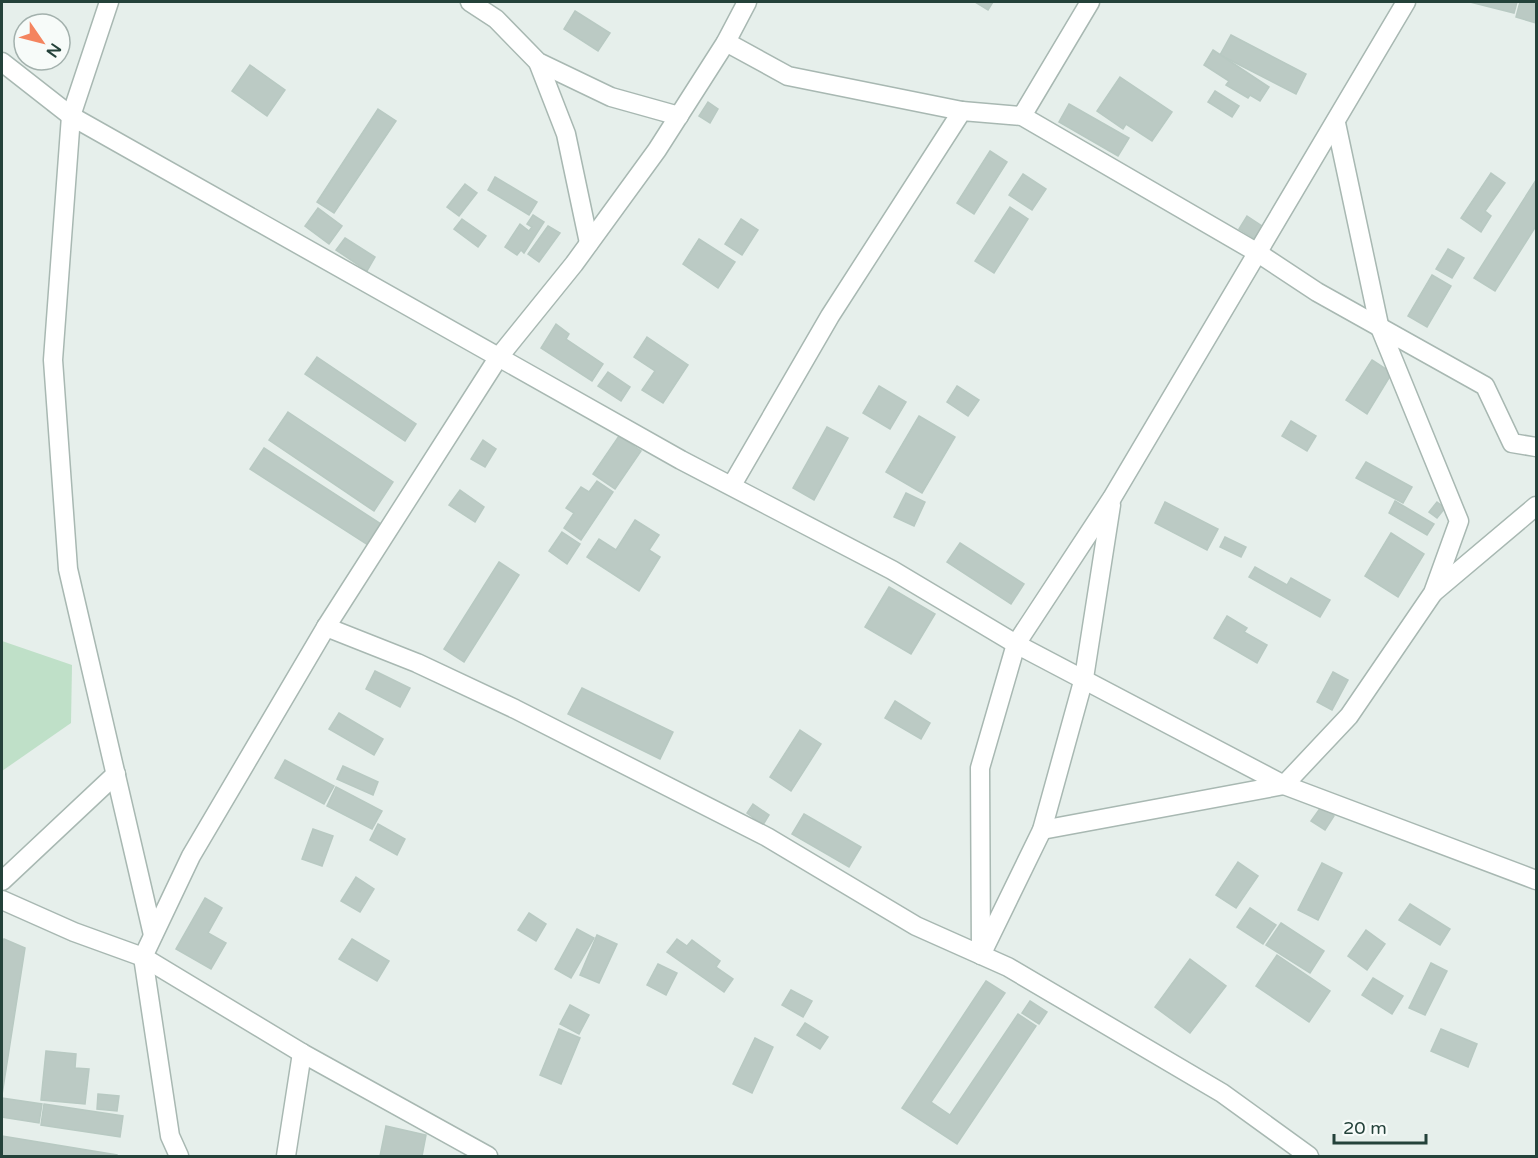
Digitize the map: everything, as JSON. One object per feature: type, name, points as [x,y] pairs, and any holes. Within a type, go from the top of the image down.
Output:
[{"type":"street","points":[[109,2],[71,117],[53,360],[68,569],[153,935]]},
{"type":"street","points":[[470,2],[496,19],[538,62],[611,97],[679,116]]},
{"type":"street","points":[[179,1156],[170,1136],[143,957],[153,935],[192,856],[326,627],[498,358],[589,243],[679,116],[726,42],[747,2]]},
{"type":"street","points":[[1022,116],[1090,2]]},
{"type":"street","points":[[981,955],[980,768],[1016,644],[1112,498],[1406,2]]},
{"type":"street","points":[[726,42],[788,76],[962,111],[1022,116],[1258,253],[1317,292],[1380,325],[1485,386],[1512,443],[1536,447]]},
{"type":"street","points":[[2,62],[71,117],[498,358],[892,570],[1016,644],[1284,785],[1536,880]]},
{"type":"street","points":[[538,62],[566,135],[589,243]]},
{"type":"street","points":[[732,485],[830,316],[962,111]]},
{"type":"street","points":[[1042,830],[1284,785],[1349,716],[1433,593],[1459,521],[1380,325],[1336,123]]},
{"type":"street","points":[[981,955],[1042,830],[1084,678],[1112,498]]},
{"type":"street","points":[[1433,593],[1536,506]]},
{"type":"street","points":[[326,627],[417,663],[660,780],[767,837],[916,926],[1008,967],[1222,1093],[1309,1156]]},
{"type":"street","points":[[2,881],[116,774]]},
{"type":"street","points":[[2,900],[74,932],[143,957],[302,1053],[488,1156]]},
{"type":"street","points":[[286,1156],[302,1053]]},
{"type":"green space","points":[[2,641],[72,665],[71,723],[2,771]]},
{"type":"building","points":[[975,2],[993,2],[988,10]]},
{"type":"building","points":[[1470,2],[1517,2],[1514,13]]},
{"type":"building","points":[[1520,2],[1536,2],[1536,23],[1516,17]]},
{"type":"building","points":[[575,11],[610,33],[598,51],[564,29]]},
{"type":"building","points":[[1231,35],[1306,74],[1296,94],[1220,55]]},
{"type":"building","points":[[1213,50],[1269,87],[1260,101],[1250,95],[1248,98],[1226,85],[1229,81],[1204,65]]},
{"type":"building","points":[[250,65],[285,90],[267,116],[232,91]]},
{"type":"building","points":[[1120,77],[1172,112],[1152,141],[1126,124],[1123,129],[1097,111]]},
{"type":"building","points":[[1215,91],[1239,106],[1232,117],[1208,102]]},
{"type":"building","points":[[708,102],[718,109],[710,123],[699,116]]},
{"type":"building","points":[[1069,104],[1129,138],[1118,156],[1059,122]]},
{"type":"building","points":[[378,109],[396,121],[334,213],[317,202]]},
{"type":"building","points":[[990,151],[1007,162],[974,214],[957,203]]},
{"type":"building","points":[[1491,173],[1505,183],[1485,211],[1491,216],[1481,232],[1461,218]]},
{"type":"building","points":[[1023,174],[1046,189],[1032,210],[1009,195]]},
{"type":"building","points":[[495,177],[537,202],[529,215],[488,190]]},
{"type":"building","points":[[1536,180],[1536,226],[1495,291],[1474,278]]},
{"type":"building","points":[[465,184],[477,193],[459,216],[447,207]]},
{"type":"building","points":[[1010,207],[1028,219],[994,273],[975,261]]},
{"type":"building","points":[[318,208],[342,226],[329,244],[305,226]]},
{"type":"building","points":[[533,215],[544,222],[524,253],[521,250],[517,255],[505,247],[520,224],[529,231],[532,227],[527,224]]},
{"type":"building","points":[[1247,216],[1265,228],[1257,240],[1239,229]]},
{"type":"building","points":[[462,219],[486,236],[478,247],[454,229]]},
{"type":"building","points":[[741,219],[758,230],[742,255],[725,244]]},
{"type":"building","points":[[548,226],[560,233],[539,262],[528,254]]},
{"type":"building","points":[[345,238],[375,257],[367,271],[336,250]]},
{"type":"building","points":[[699,239],[735,262],[718,288],[683,264]]},
{"type":"building","points":[[1448,249],[1464,258],[1452,278],[1436,269]]},
{"type":"building","points":[[1432,275],[1451,286],[1427,327],[1408,316]]},
{"type":"building","points":[[556,324],[569,334],[566,339],[603,364],[592,381],[541,348]]},
{"type":"building","points":[[647,337],[688,365],[663,403],[642,390],[655,371],[634,357]]},
{"type":"building","points":[[317,357],[416,424],[405,441],[305,374]]},
{"type":"building","points":[[1372,360],[1392,373],[1367,414],[1346,400]]},
{"type":"building","points":[[608,372],[630,387],[621,401],[598,386]]},
{"type":"building","points":[[879,386],[906,402],[890,429],[863,413]]},
{"type":"building","points":[[957,386],[979,400],[968,416],[947,402]]},
{"type":"building","points":[[288,412],[393,482],[374,511],[269,440]]},
{"type":"building","points":[[919,416],[955,437],[922,493],[886,472]]},
{"type":"building","points":[[1291,421],[1316,436],[1307,451],[1282,436]]},
{"type":"building","points":[[827,427],[848,438],[814,500],[793,488]]},
{"type":"building","points":[[619,436],[641,451],[615,489],[593,474]]},
{"type":"building","points":[[483,440],[496,449],[485,467],[471,459]]},
{"type":"building","points":[[264,448],[381,524],[368,545],[250,469]]},
{"type":"building","points":[[1366,462],[1412,487],[1403,503],[1356,478]]},
{"type":"building","points":[[597,481],[613,492],[581,540],[564,528],[574,513],[566,508],[581,487],[589,492]]},
{"type":"building","points":[[460,490],[484,507],[475,522],[449,505]]},
{"type":"building","points":[[906,493],[925,502],[914,526],[894,517]]},
{"type":"building","points":[[1395,501],[1434,524],[1427,535],[1389,513]]},
{"type":"building","points":[[1165,502],[1218,529],[1207,550],[1155,523]]},
{"type":"building","points":[[1437,502],[1445,508],[1437,518],[1429,512]]},
{"type":"building","points":[[635,520],[659,535],[649,550],[660,557],[639,591],[587,557],[599,539],[616,550]]},
{"type":"building","points":[[562,532],[580,544],[567,564],[549,551]]},
{"type":"building","points":[[1391,533],[1424,554],[1398,597],[1365,576]]},
{"type":"building","points":[[1225,537],[1246,547],[1241,557],[1220,547]]},
{"type":"building","points":[[960,543],[1024,584],[1011,604],[947,562]]},
{"type":"building","points":[[499,562],[519,575],[464,662],[444,649]]},
{"type":"building","points":[[1255,567],[1287,585],[1291,578],[1330,600],[1320,617],[1249,577]]},
{"type":"building","points":[[889,587],[935,614],[911,654],[865,627]]},
{"type":"building","points":[[1227,616],[1247,628],[1244,632],[1267,645],[1257,663],[1214,638]]},
{"type":"building","points":[[375,671],[410,688],[400,707],[366,689]]},
{"type":"building","points":[[1333,672],[1348,680],[1332,710],[1317,702]]},
{"type":"building","points":[[582,688],[673,732],[660,759],[568,714]]},
{"type":"building","points":[[895,701],[930,723],[921,739],[885,718]]},
{"type":"building","points":[[339,713],[383,739],[374,755],[329,729]]},
{"type":"building","points":[[800,730],[821,744],[791,791],[770,777]]},
{"type":"building","points":[[285,760],[334,786],[324,804],[275,778]]},
{"type":"building","points":[[343,766],[378,782],[373,795],[337,779]]},
{"type":"building","points":[[336,787],[382,811],[372,829],[327,806]]},
{"type":"building","points":[[753,804],[769,815],[763,825],[747,813]]},
{"type":"building","points":[[1321,807],[1334,816],[1325,830],[1311,821]]},
{"type":"building","points":[[804,814],[861,847],[849,867],[792,834]]},
{"type":"building","points":[[378,824],[405,839],[397,855],[370,840]]},
{"type":"building","points":[[313,829],[333,836],[322,866],[302,859]]},
{"type":"building","points":[[1238,862],[1258,876],[1236,908],[1216,895]]},
{"type":"building","points":[[1322,863],[1342,873],[1318,920],[1298,910]]},
{"type":"building","points":[[356,877],[374,889],[360,912],[341,901]]},
{"type":"building","points":[[205,898],[222,908],[208,933],[226,943],[211,969],[176,949]]},
{"type":"building","points":[[1410,904],[1450,929],[1440,945],[1399,920]]},
{"type":"building","points":[[1250,908],[1276,925],[1263,944],[1237,927]]},
{"type":"building","points":[[529,913],[546,924],[536,941],[518,930]]},
{"type":"building","points":[[1281,923],[1324,951],[1310,973],[1266,945]]},
{"type":"building","points":[[577,929],[594,938],[571,978],[555,969]]},
{"type":"building","points":[[1366,930],[1385,944],[1367,970],[1348,956]]},
{"type":"building","points":[[597,935],[617,944],[599,983],[580,975]]},
{"type":"building","points":[[4,939],[25,948],[2,1095],[2,943]]},
{"type":"building","points":[[352,939],[389,961],[377,981],[339,959]]},
{"type":"building","points":[[677,939],[687,946],[692,940],[720,961],[716,967],[733,979],[724,992],[667,952]]},
{"type":"building","points":[[1277,955],[1330,991],[1309,1022],[1256,986]]},
{"type":"building","points":[[1190,959],[1226,986],[1190,1033],[1155,1007]]},
{"type":"building","points":[[1431,963],[1447,971],[1425,1015],[1409,1008]]},
{"type":"building","points":[[658,964],[677,973],[666,995],[647,985]]},
{"type":"building","points":[[1373,978],[1403,996],[1392,1014],[1362,995]]},
{"type":"building","points":[[986,981],[1005,993],[931,1102],[950,1115],[1018,1014],[1036,1026],[957,1144],[902,1108]]},
{"type":"building","points":[[791,990],[812,1001],[803,1017],[782,1005]]},
{"type":"building","points":[[1030,1001],[1047,1012],[1039,1024],[1022,1013]]},
{"type":"building","points":[[570,1005],[589,1015],[579,1034],[560,1024]]},
{"type":"building","points":[[805,1023],[828,1037],[820,1049],[797,1035]]},
{"type":"building","points":[[559,1029],[580,1038],[561,1084],[540,1075]]},
{"type":"building","points":[[1441,1029],[1477,1044],[1468,1067],[1431,1051]]},
{"type":"building","points":[[755,1038],[773,1047],[752,1093],[733,1084]]},
{"type":"building","points":[[46,1051],[76,1054],[75,1068],[89,1069],[85,1104],[41,1100]]},
{"type":"building","points":[[98,1094],[119,1096],[117,1111],[97,1109]]},
{"type":"building","points":[[2,1098],[42,1104],[39,1123],[2,1117]]},
{"type":"building","points":[[44,1104],[123,1116],[120,1137],[41,1125]]},
{"type":"building","points":[[386,1126],[426,1135],[422,1156],[380,1156]]},
{"type":"building","points":[[2,1136],[117,1155],[117,1156],[2,1156]]}]
